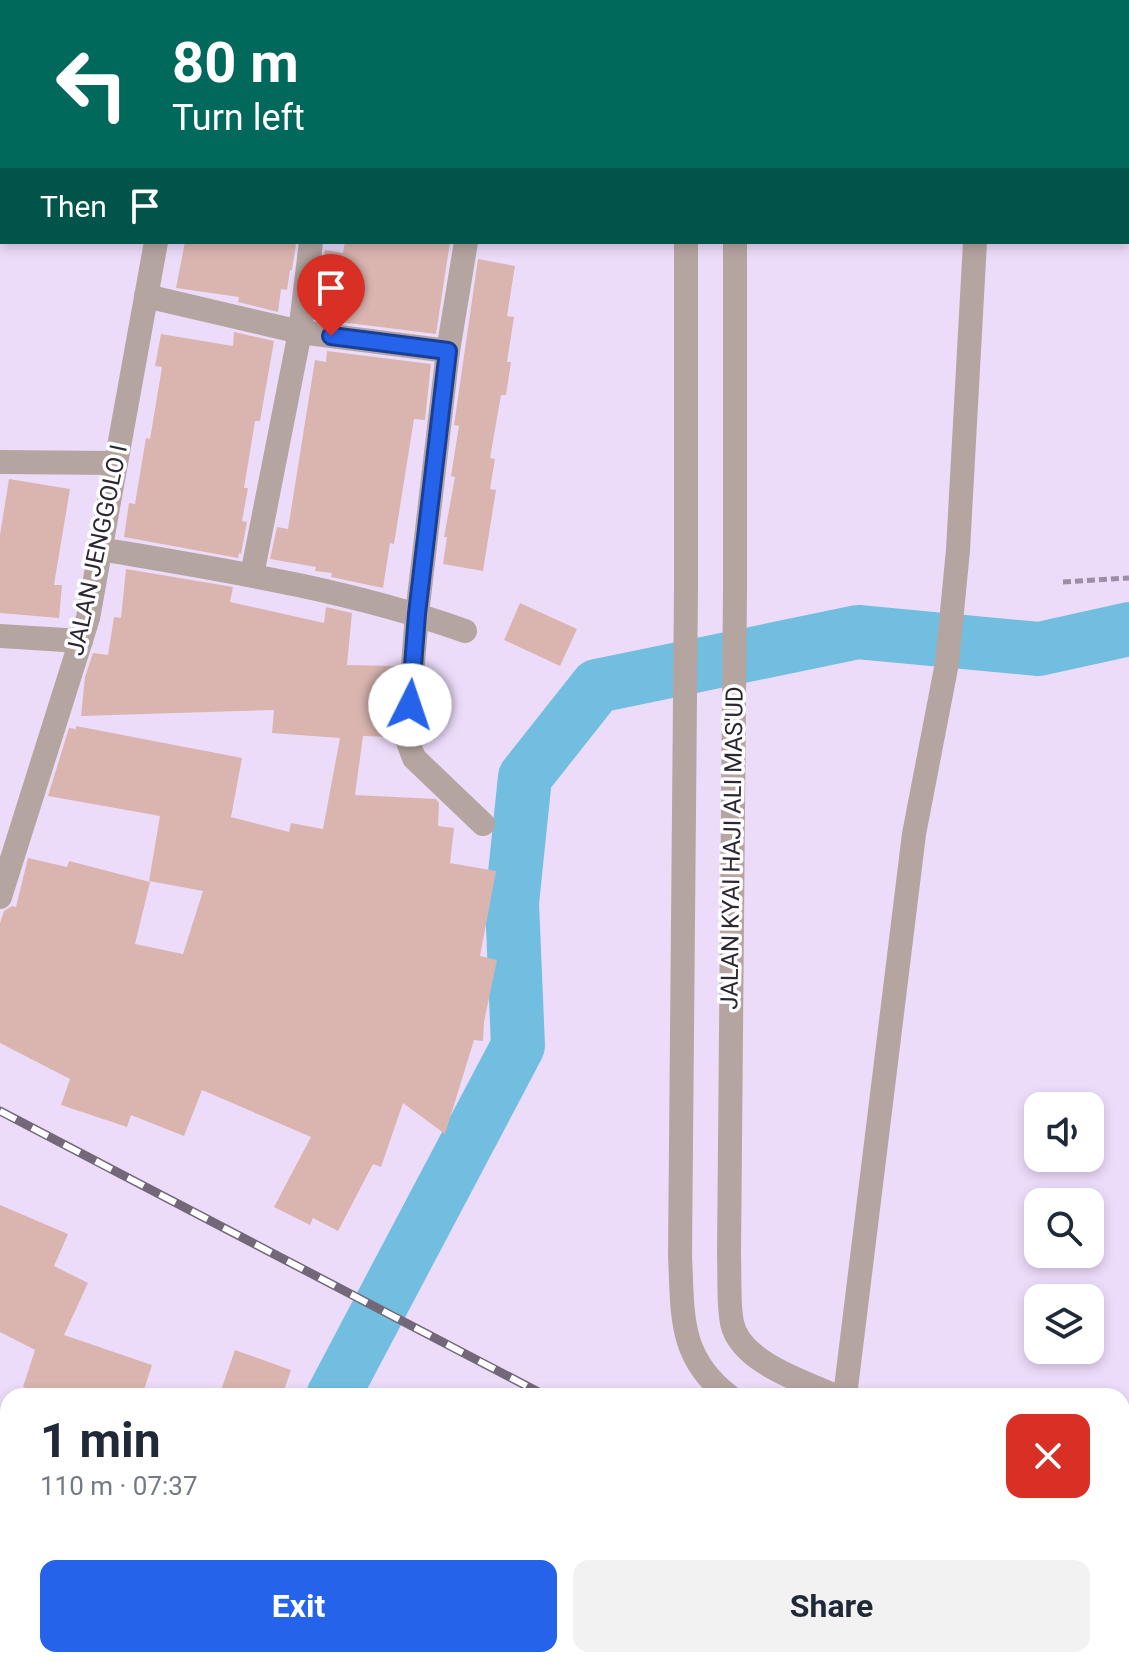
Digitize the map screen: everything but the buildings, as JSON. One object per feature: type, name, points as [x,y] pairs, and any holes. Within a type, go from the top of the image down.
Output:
[{"type":"street","name":"JALAN JENGGOLO I","points":[[0,897],[88,618],[156,244]]},
{"type":"street","points":[[252,575],[300,332],[311,244]]},
{"type":"street","points":[[466,244],[448,351],[417,614],[407,739],[414,758],[483,824]]},
{"type":"street","name":"JALAN KYAI HAJI ALI MAS'UD","points":[[686,244],[680,1241],[685,1335],[696,1363],[718,1388]]},
{"type":"street","name":"JALAN KYAI HAJI ALI MAS'UD","points":[[735,244],[729,1224],[733,1324],[738,1337],[748,1349],[773,1368],[818,1388]]},
{"type":"street","points":[[846,1388],[914,834],[947,663],[958,550],[975,244]]},
{"type":"street","points":[[146,296],[300,332],[448,351]]},
{"type":"street","points":[[0,462],[116,463]]},
{"type":"street","points":[[100,549],[252,575],[417,614],[465,631]]},
{"type":"street","points":[[0,636],[81,641]]},
{"type":"path","points":[[1063,582],[1129,578]]},
{"type":"waterway","points":[[337,1388],[518,1046],[512,903],[525,777],[597,686],[858,632],[1039,649],[1129,629]]},
{"type":"railway","points":[[0,1111],[531,1388]]},
{"type":"route","points":[[331,336],[448,351],[417,614],[410,705]]}]
